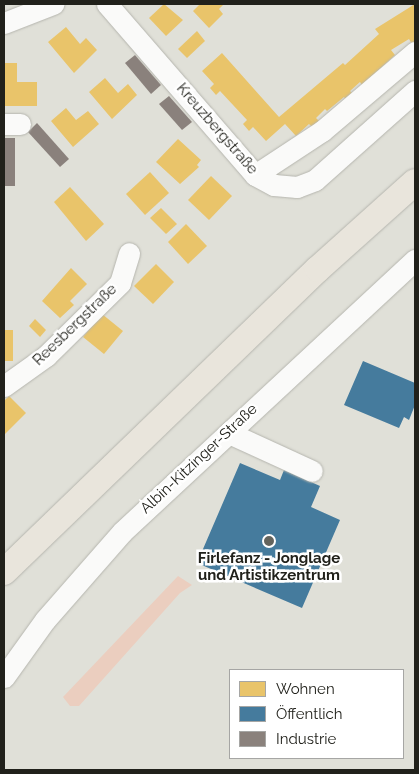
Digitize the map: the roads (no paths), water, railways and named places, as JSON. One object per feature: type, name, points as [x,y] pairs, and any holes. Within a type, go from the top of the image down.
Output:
[{"type":"main road","points":[[4,572],[318,269],[415,182]]},
{"type":"street","points":[[4,22],[53,4]]},
{"type":"street","name":"Kreuzbergstraße","points":[[107,4],[255,175],[274,185],[287,187],[315,180],[415,91]]},
{"type":"street","points":[[255,175],[322,131],[415,52]]},
{"type":"street","name":"Reesbergstraße","points":[[4,386],[46,356],[116,286],[129,252]]},
{"type":"street","name":"Albin-Kitzinger-Straße","points":[[4,677],[45,620],[97,558],[415,260]]},
{"type":"street","points":[[229,433],[312,471]]},
{"type":"place","name":"Firlefanz - Jonglage und Artistikzentrum","points":[[269,541]]}]
